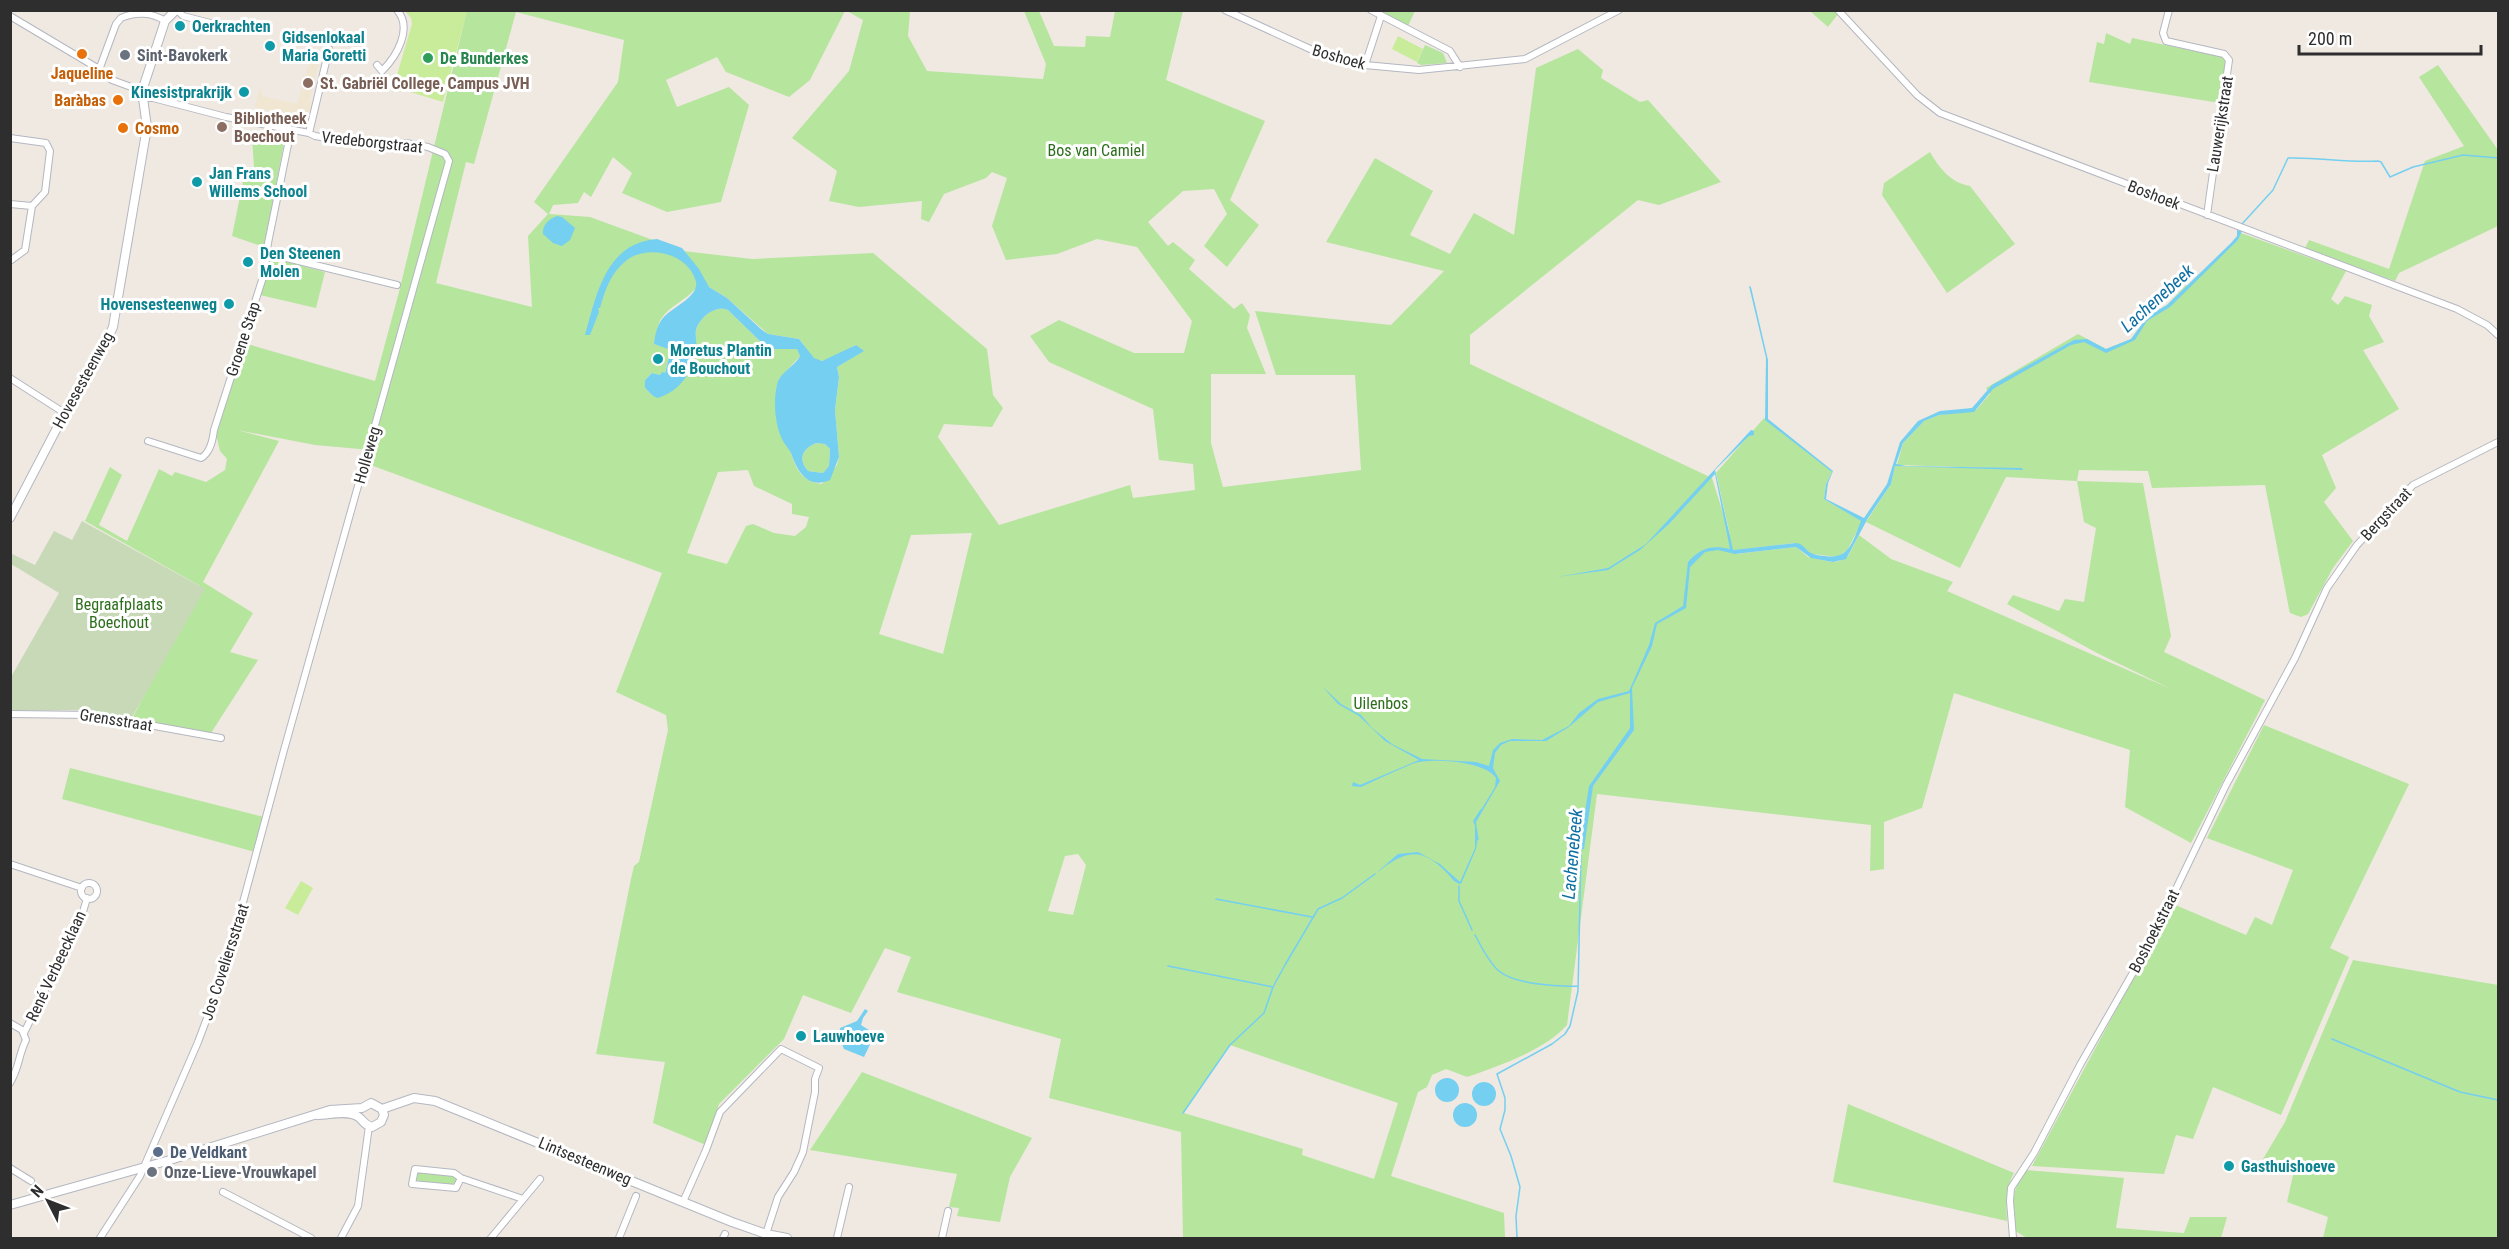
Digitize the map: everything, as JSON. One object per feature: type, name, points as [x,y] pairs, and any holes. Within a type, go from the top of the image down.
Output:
[{"type":"street","points":[[141,94],[165,21],[176,10],[183,16],[218,25]]},
{"type":"street","points":[[382,70],[395,58],[405,24],[397,10]]},
{"type":"street","name":"Boshoek","points":[[1226,10],[1308,48],[1365,65],[1414,70],[1525,59],[1619,10]]},
{"type":"street","points":[[1371,10],[1450,51],[1460,67]]},
{"type":"street","name":"Boshoek","points":[[1838,10],[1917,95],[1940,113],[2473,316],[2499,335]]},
{"type":"street","name":"Lauwerijkstraat","points":[[2169,10],[2163,33],[2166,41],[2224,54],[2229,60],[2206,215]]},
{"type":"street","points":[[99,70],[116,24],[121,18],[145,14],[158,16],[165,21]]},
{"type":"street","name":"Vredeborgstraat","points":[[10,16],[112,80],[153,98],[248,123],[309,133],[340,141],[406,143],[428,147],[445,154],[449,160]]},
{"type":"street","points":[[1365,65],[1380,16]]},
{"type":"street","points":[[309,133],[329,49]]},
{"type":"street","points":[[377,65],[388,76]]},
{"type":"street","name":"Hovesesteenweg","points":[[10,518],[101,353],[112,327],[147,127],[141,94]]},
{"type":"street","name":"Groene Stap","points":[[148,441],[204,457],[213,438],[264,274],[266,253],[291,130]]},
{"type":"street","points":[[10,138],[46,143],[50,147],[45,192],[32,206],[25,250],[10,261]]},
{"type":"street","name":"Holleweg","points":[[284,750],[449,160]]},
{"type":"street","points":[[10,204],[32,206]]},
{"type":"street","points":[[266,253],[397,285]]},
{"type":"street","points":[[10,378],[66,414]]},
{"type":"street","name":"Bergstraat","points":[[2310,624],[2338,570],[2374,525],[2406,492],[2422,480],[2499,442]]},
{"type":"street","name":"Boshoekstraat","points":[[2013,1239],[2011,1188],[2034,1153],[2150,943],[2226,785],[2295,658],[2310,624]]},
{"type":"street","name":"Grensstraat","points":[[10,714],[94,715],[221,738]]},
{"type":"street","name":"Jos Coveliersstraat","points":[[100,1239],[143,1167],[200,1037],[224,973],[284,750]]},
{"type":"street","points":[[10,864],[81,888],[88,884],[96,888],[94,897],[87,898],[82,895],[81,888]]},
{"type":"street","name":"René Verbeecklaan","points":[[24,1033],[83,912],[87,898]]},
{"type":"street","name":"René Verbeecklaan","points":[[10,1023],[24,1033],[26,1040],[19,1055],[20,1067],[10,1083]]},
{"type":"street","points":[[683,1202],[720,1112],[782,1049],[819,1068],[802,1152],[794,1172],[778,1197],[766,1234]]},
{"type":"street","name":"Lintsesteenweg","points":[[10,1205],[341,1108],[362,1108],[371,1103],[382,1108],[414,1098],[435,1101],[683,1202],[766,1234],[788,1239]]},
{"type":"street","points":[[362,1108],[360,1117],[369,1126]]},
{"type":"street","points":[[369,1126],[381,1122],[384,1115],[382,1108]]},
{"type":"street","name":"Lintsesteenweg","points":[[318,1115],[345,1113],[360,1117]]},
{"type":"street","points":[[341,1239],[358,1206],[369,1126]]},
{"type":"street","points":[[10,1168],[31,1181]]},
{"type":"street","points":[[460,1178],[456,1188],[412,1184],[415,1169],[454,1173],[460,1178],[523,1199]]},
{"type":"street","points":[[491,1239],[540,1179]]},
{"type":"street","points":[[837,1239],[849,1187]]},
{"type":"street","points":[[223,1192],[311,1239]]},
{"type":"street","points":[[620,1239],[636,1196]]},
{"type":"street","points":[[942,1239],[948,1211]]},
{"type":"shaded area","name":"St. Gabriël College, Campus JVH","points":[[312,54],[320,57],[307,120],[255,107],[259,90],[262,91],[262,96],[297,104]]},
{"type":"green space","points":[[467,10],[845,11],[810,80],[789,97],[726,72],[717,57],[666,80],[677,107],[729,87],[749,105],[721,202],[667,212],[622,193],[632,173],[613,157],[591,197],[584,192],[578,203],[553,205],[549,214],[590,217],[683,251],[752,259],[873,253],[987,349],[993,395],[1003,408],[992,427],[944,424],[938,437],[999,525],[1130,485],[1133,498],[1195,490],[1193,464],[1159,460],[1153,409],[1049,362],[1030,336],[1059,320],[1134,353],[1184,353],[1192,321],[1137,247],[1097,239],[1057,254],[1006,260],[992,226],[1007,178],[992,172],[986,178],[944,194],[929,222],[921,219],[922,201],[859,207],[829,201],[837,171],[792,138],[849,71],[863,20],[847,11],[910,11],[908,36],[927,71],[1043,79],[1046,64],[1024,11],[1039,11],[1054,46],[1085,47],[1086,36],[1110,37],[1115,11],[1183,11],[1166,80],[1265,121],[1230,200],[1259,225],[1227,267],[1204,246],[1227,214],[1214,189],[1183,191],[1148,222],[1168,246],[1173,242],[1195,260],[1189,269],[1234,309],[1242,303],[1250,315],[1247,328],[1266,374],[1211,374],[1211,443],[1223,487],[1361,470],[1355,375],[1276,375],[1255,311],[1391,325],[1444,271],[1326,242],[1375,158],[1433,191],[1410,235],[1450,254],[1474,213],[1514,235],[1536,68],[1578,49],[1603,70],[1601,78],[1640,102],[1648,100],[1721,182],[1659,205],[1638,200],[1470,335],[1470,364],[1712,478],[1730,535],[1716,473],[1764,418],[1832,472],[1826,484],[1824,499],[1862,521],[1848,549],[1838,557],[1812,554],[1796,543],[1735,550],[1736,554],[1796,547],[1808,557],[1832,562],[1840,561],[1848,556],[1859,535],[1891,559],[1953,582],[1947,591],[2171,689],[2099,654],[2007,604],[2013,595],[2059,611],[2065,599],[2084,602],[2096,528],[2084,522],[2077,481],[2143,483],[2171,636],[2164,652],[2265,700],[2191,843],[2125,807],[2130,750],[1954,693],[1922,808],[1884,822],[1884,869],[1870,871],[1871,825],[1597,794],[1567,1025],[1534,1050],[1493,1068],[1467,1077],[1446,1069],[1432,1075],[1427,1087],[1418,1092],[1391,1176],[1504,1213],[1505,1238],[1183,1238],[1181,1132],[1049,1098],[1061,1039],[897,992],[911,957],[885,948],[851,1013],[803,995],[784,1039],[719,1104],[706,1145],[653,1123],[665,1062],[596,1054],[631,879],[634,866],[639,862],[668,730],[666,715],[616,692],[662,573],[368,464],[371,450],[315,445],[237,430],[279,441],[203,582],[253,613],[230,652],[258,660],[211,733],[132,719],[200,586],[85,521],[110,467],[122,475],[99,525],[127,541],[159,469],[172,476],[175,472],[206,482],[225,470],[227,459],[220,451],[216,434],[244,343],[375,381],[399,292]],"holes":[[[516,12],[624,40],[618,82],[534,202],[548,214],[528,236],[532,307],[436,283],[466,162],[474,164]],[[709,287],[727,298],[768,334],[799,339],[813,357],[820,361],[836,357],[855,345],[863,351],[837,367],[839,377],[835,410],[839,457],[837,465],[822,484],[810,481],[798,470],[779,430],[776,417],[779,379],[800,356],[797,348],[768,349],[728,310],[714,310],[706,315],[697,327],[696,347],[653,396],[645,388],[645,380],[652,373],[660,375],[665,373],[671,349],[654,344],[660,322],[664,314],[695,289]],[[748,470],[754,486],[792,504],[792,514],[809,517],[806,527],[795,536],[774,533],[753,524],[746,526],[727,564],[687,553],[718,472]],[[972,533],[943,654],[879,634],[911,535]],[[1078,854],[1086,865],[1073,915],[1048,911],[1065,856]],[[1230,1045],[1398,1103],[1374,1179],[1302,1155],[1303,1149],[1184,1113]]]},
{"type":"green space","name":"De Bunderkes","points":[[405,11],[467,11],[443,102],[407,91],[392,92],[412,24],[411,18]]},
{"type":"green space","points":[[1376,11],[1415,11],[1408,26]]},
{"type":"green space","points":[[1810,11],[1835,11],[1838,14],[1828,27]]},
{"type":"green space","points":[[2106,33],[2130,44],[2132,38],[2222,57],[2226,62],[2220,103],[2089,82],[2097,42],[2104,44]]},
{"type":"green space","points":[[1398,36],[1423,49],[1417,62],[1392,49]]},
{"type":"green space","points":[[1425,45],[1443,53],[1447,63],[1421,65],[1417,63]]},
{"type":"green space","points":[[2438,65],[2498,150],[2498,226],[2399,273],[2395,281],[2305,248],[2309,240],[2389,269],[2425,161],[2464,146],[2419,77]]},
{"type":"green space","points":[[258,133],[285,138],[264,247],[232,236],[244,177],[255,179],[252,139]]},
{"type":"green space","points":[[1930,152],[1946,174],[1957,182],[1970,186],[2015,244],[1947,293],[1882,195],[1884,183]]},
{"type":"green space","points":[[2241,233],[2346,271],[2331,299],[2338,305],[2345,296],[2372,305],[2369,316],[2384,342],[2363,350],[2399,409],[2322,455],[2336,488],[2324,502],[2353,541],[2333,568],[2308,614],[2301,617],[2290,613],[2265,485],[2152,488],[2148,471],[2079,470],[2077,481],[2006,477],[1960,568],[1866,522],[1891,484],[1895,466],[2023,469],[1897,465],[1903,443],[1924,421],[1939,415],[1976,410],[1990,394],[1986,388],[2078,334],[2106,349],[2131,339],[2148,316],[2167,305],[2186,285],[2189,287],[2238,240]]},
{"type":"green space","points":[[272,258],[325,272],[316,308],[260,295],[268,261]]},
{"type":"green space","points":[[816,443],[825,444],[830,449],[829,466],[823,473],[808,471],[802,458],[805,451]]},
{"type":"green space","name":"Begraafplaats Boechout","points":[[82,521],[205,589],[131,719],[80,710],[11,711],[11,677],[59,593],[11,564],[10,553],[35,565],[54,531],[72,540]]},
{"type":"green space","points":[[2264,725],[2409,784],[2330,948],[2349,957],[2281,1115],[2213,1087],[2193,1139],[2176,1135],[2164,1174],[2032,1166],[2173,904],[2246,935],[2255,917],[2272,925],[2293,870],[2207,838]]},
{"type":"green space","points":[[70,768],[264,817],[255,852],[62,799]]},
{"type":"green space","points":[[301,881],[313,888],[298,915],[285,908]]},
{"type":"green space","points":[[2353,960],[2498,985],[2498,1238],[2323,1238],[2328,1217],[2287,1202],[2295,1166],[2263,1159],[2285,1122]]},
{"type":"green space","points":[[862,1072],[1032,1138],[1010,1177],[1000,1222],[957,1216],[959,1208],[949,1207],[957,1174],[810,1150]]},
{"type":"green space","points":[[1848,1104],[2014,1173],[2006,1202],[2007,1221],[1833,1182]]},
{"type":"green space","points":[[2026,1170],[2124,1178],[2116,1228],[2184,1233],[2190,1217],[2227,1217],[2221,1238],[2027,1238],[2015,1231],[2013,1205],[2017,1186]]},
{"type":"green space","points":[[418,1171],[454,1176],[458,1179],[451,1186],[418,1181],[416,1179]]},
{"type":"water","points":[[557,216],[562,217],[575,228],[570,240],[562,246],[553,243],[543,234],[547,223]]},
{"type":"water","points":[[2237,230],[2242,231],[2238,240],[2170,307],[2147,321],[2135,340],[2106,353],[2084,342],[2071,345],[1993,389],[1974,412],[1939,415],[1924,421],[1903,443],[1896,464],[2022,468],[2023,470],[1895,466],[1891,484],[1868,518],[1846,559],[1833,562],[1811,558],[1796,547],[1735,554],[1718,550],[1705,552],[1690,567],[1686,608],[1657,624],[1652,646],[1632,688],[1634,730],[1593,786],[1584,849],[1580,850],[1577,847],[1581,837],[1589,786],[1630,728],[1630,693],[1598,702],[1569,727],[1546,741],[1510,741],[1501,745],[1495,753],[1493,768],[1500,781],[1476,822],[1478,837],[1476,849],[1461,884],[1428,858],[1411,854],[1394,861],[1375,874],[1398,854],[1418,852],[1440,864],[1460,882],[1475,848],[1475,820],[1495,787],[1496,778],[1490,772],[1470,764],[1431,761],[1412,764],[1361,787],[1352,786],[1353,782],[1360,785],[1419,760],[1385,741],[1359,716],[1338,704],[1322,686],[1341,704],[1361,715],[1372,728],[1392,744],[1422,759],[1476,762],[1489,766],[1493,750],[1500,743],[1512,739],[1542,740],[1569,726],[1579,713],[1598,699],[1629,691],[1649,645],[1655,623],[1683,606],[1688,562],[1707,549],[1717,547],[1730,549],[1715,474],[1669,524],[1640,550],[1608,570],[1557,577],[1608,568],[1646,544],[1751,430],[1754,431],[1754,435],[1749,436],[1715,470],[1733,550],[1796,543],[1813,554],[1833,556],[1845,552],[1853,541],[1861,521],[1824,499],[1826,484],[1832,472],[1765,420],[1766,358],[1749,286],[1768,360],[1768,419],[1833,471],[1828,483],[1826,499],[1864,518],[1887,484],[1900,442],[1918,421],[1940,411],[1972,408],[1992,385],[2074,340],[2087,339],[2106,349],[2131,339],[2148,316],[2167,305],[2231,243],[2237,236]]},
{"type":"water","points":[[657,239],[682,248],[699,269],[709,287],[727,298],[768,334],[799,339],[814,358],[822,361],[856,345],[864,351],[837,367],[839,377],[835,410],[839,457],[830,480],[815,483],[804,477],[778,428],[775,406],[777,385],[781,377],[800,356],[797,349],[768,349],[728,310],[718,309],[709,313],[698,325],[692,365],[684,379],[673,391],[658,398],[645,388],[645,380],[652,373],[660,375],[662,372],[665,373],[671,350],[654,344],[659,324],[667,314],[693,293],[696,287],[692,272],[677,258],[656,252],[646,253],[636,255],[621,265],[613,276],[600,308],[598,308],[599,312],[590,335],[585,335],[606,273],[626,250],[640,243]],"holes":[[[816,443],[825,444],[830,449],[829,466],[823,473],[808,471],[803,462],[803,454]]]},
{"type":"water","points":[[865,1009],[868,1011],[861,1025],[875,1034],[864,1057],[844,1049],[839,1037],[840,1028],[857,1021]]},
{"type":"water","points":[[1447,1078],[1456,1081],[1459,1090],[1456,1099],[1447,1102],[1438,1099],[1435,1090],[1438,1081]]},
{"type":"water","points":[[1484,1082],[1493,1085],[1496,1094],[1493,1103],[1484,1106],[1475,1103],[1472,1094],[1475,1085]]},
{"type":"water","points":[[1465,1103],[1474,1106],[1477,1115],[1474,1124],[1465,1127],[1456,1124],[1453,1115],[1456,1106]]},
{"type":"waterway","name":"Lachenebeek","points":[[2242,224],[2273,190],[2288,158],[2378,161],[2390,177],[2413,167],[2463,155],[2498,158]]},
{"type":"waterway","points":[[1475,824],[1474,821],[1481,810]]},
{"type":"waterway","points":[[1476,829],[1478,839]]},
{"type":"waterway","name":"Lachenebeek","points":[[1517,1238],[1516,1216],[1520,1187],[1500,1129],[1505,1110],[1505,1098],[1497,1074],[1552,1044],[1565,1034],[1570,1026],[1578,991],[1581,851]]},
{"type":"waterway","points":[[1183,1113],[1230,1045],[1264,1013],[1273,987],[1318,909],[1342,898],[1375,874]]},
{"type":"waterway","points":[[1459,886],[1459,901],[1472,930]]},
{"type":"waterway","points":[[1216,899],[1312,917]]},
{"type":"waterway","points":[[1475,935],[1492,964],[1506,975],[1537,984],[1578,986]]},
{"type":"waterway","points":[[1168,966],[1273,987]]},
{"type":"waterway","points":[[2332,1039],[2460,1092],[2498,1100]]},
{"type":"place","name":"Oerkrachten","points":[[180,26]]},
{"type":"place","name":"Gidsenlokaal Maria Goretti","points":[[270,46]]},
{"type":"place","name":"Jaqueline","points":[[82,54]]},
{"type":"place","name":"Sint-Bavokerk","points":[[125,55]]},
{"type":"place","name":"De Bunderkes","points":[[428,58]]},
{"type":"place","name":"St. Gabriël College, Campus JVH","points":[[308,83]]},
{"type":"place","name":"Kinesistprakrijk","points":[[244,92]]},
{"type":"place","name":"Baràbas","points":[[118,100]]},
{"type":"place","name":"Bibliotheek Boechout","points":[[222,127]]},
{"type":"place","name":"Cosmo","points":[[123,128]]},
{"type":"place","name":"Jan Frans Willems School","points":[[197,182]]},
{"type":"place","name":"Den Steenen Molen","points":[[248,262]]},
{"type":"place","name":"Hovensesteenweg","points":[[229,304]]},
{"type":"place","name":"Moretus Plantin de Bouchout","points":[[658,359]]},
{"type":"place","name":"Lauwhoeve","points":[[801,1036]]},
{"type":"place","name":"De Veldkant","points":[[158,1152]]},
{"type":"place","name":"Gasthuishoeve","points":[[2229,1166]]},
{"type":"place","name":"Onze-Lieve-Vrouwkapel","points":[[152,1172]]},
{"type":"park label","name":"Bos van Camiel","points":[[1096,150]]},
{"type":"park label","name":"Uilenbos","points":[[1381,703]]}]
